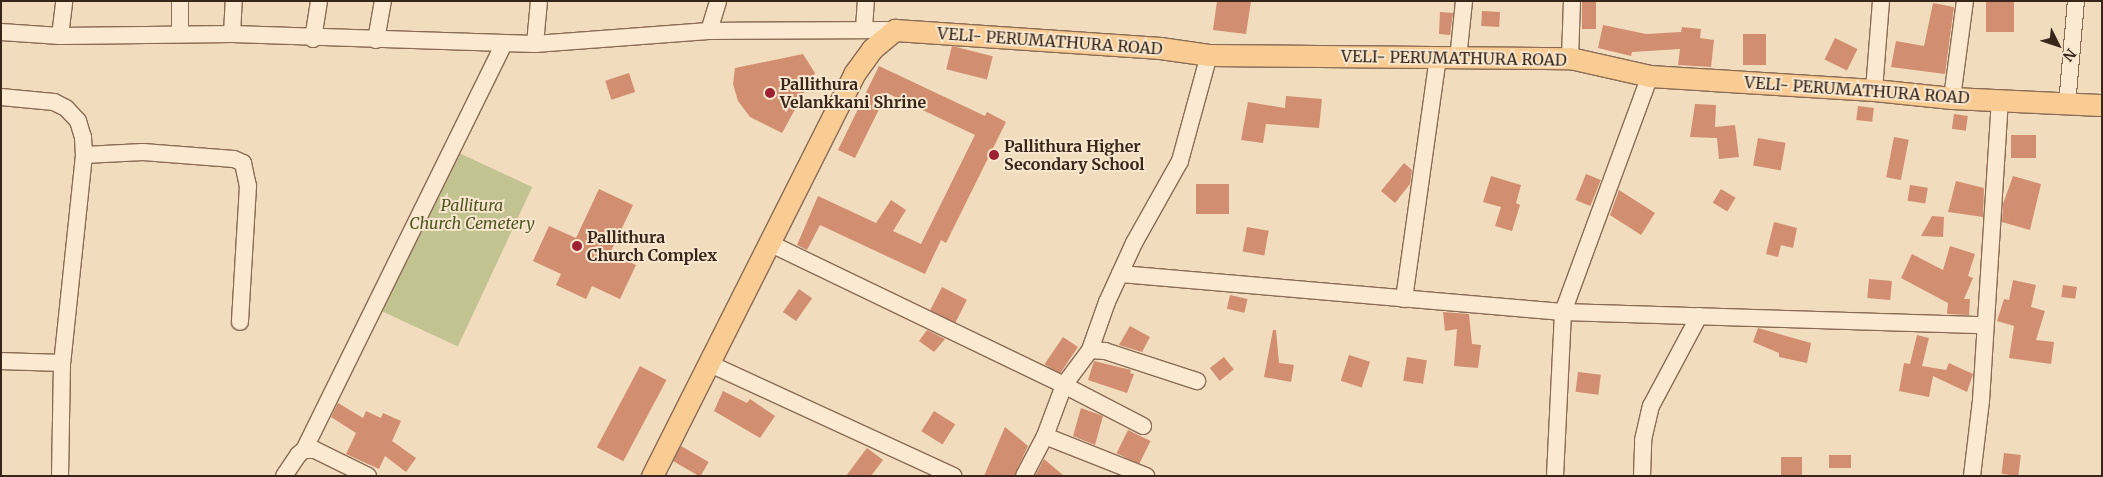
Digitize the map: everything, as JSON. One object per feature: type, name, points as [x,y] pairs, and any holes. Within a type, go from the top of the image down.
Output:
[{"type":"main road","name":"VELI- PERUMATHURA ROAD","points":[[895,30],[1160,48],[1209,56],[1448,59],[1570,58],[1650,76],[1874,90],[1952,98],[2067,105],[2102,105]]},
{"type":"main road","points":[[657,474],[769,243],[854,74],[872,49],[895,30]]},
{"type":"street","points":[[60,36],[64,1]]},
{"type":"street","points":[[180,1],[180,34]]},
{"type":"street","points":[[232,34],[234,1]]},
{"type":"street","points":[[313,39],[319,1]]},
{"type":"street","points":[[376,40],[383,1]]},
{"type":"street","points":[[535,44],[539,1]]},
{"type":"street","points":[[709,31],[718,1]]},
{"type":"street","points":[[864,28],[866,1]]},
{"type":"street","points":[[1404,299],[1448,59],[1464,1]]},
{"type":"street","points":[[1570,58],[1572,1]]},
{"type":"street","points":[[1874,90],[1881,1]]},
{"type":"street","points":[[1952,98],[1965,1]]},
{"type":"street","points":[[2067,105],[2076,1]]},
{"type":"street","points":[[1,32],[60,36],[232,34],[313,39],[535,44],[709,31],[864,28],[895,30]]},
{"type":"street","points":[[284,476],[304,450],[504,44]]},
{"type":"street","points":[[1024,476],[1045,436],[1064,385],[1090,350],[1120,274],[1180,161],[1209,56]]},
{"type":"street","points":[[1555,476],[1563,312],[1650,76]]},
{"type":"street","points":[[1,97],[54,102],[66,108],[78,121],[84,155],[62,363],[60,476]]},
{"type":"street","points":[[1972,476],[2000,100]]},
{"type":"street","points":[[84,155],[143,152],[234,159],[243,164],[248,186],[240,322]]},
{"type":"street","points":[[769,243],[1064,385],[1144,426]]},
{"type":"street","points":[[1120,274],[1563,312],[1984,325]]},
{"type":"street","points":[[1642,476],[1645,422],[1651,406],[1699,316]]},
{"type":"street","points":[[1090,350],[1105,351],[1198,381]]},
{"type":"street","points":[[1,361],[62,363]]},
{"type":"street","points":[[710,364],[954,476]]},
{"type":"street","points":[[1045,436],[1146,476]]},
{"type":"street","points":[[304,450],[314,450],[368,476]]},
{"type":"green space","name":"Pallitura Church Cemetery","points":[[457,152],[532,187],[458,347],[383,312]]},
{"type":"building","points":[[1217,1],[1251,1],[1246,34],[1213,30]]},
{"type":"building","points":[[1582,1],[1596,1],[1596,29],[1582,29]]},
{"type":"building","points":[[1986,1],[2014,1],[2014,32],[1986,32]]},
{"type":"building","points":[[1933,3],[1954,7],[1945,74],[1891,67],[1896,41],[1924,46]]},
{"type":"building","points":[[1482,11],[1500,12],[1499,27],[1481,26]]},
{"type":"building","points":[[1440,12],[1453,13],[1450,35],[1439,34]]},
{"type":"building","points":[[1603,25],[1646,34],[1681,32],[1682,27],[1701,29],[1700,38],[1714,40],[1711,67],[1678,65],[1680,49],[1632,52],[1631,56],[1598,48]]},
{"type":"building","points":[[1743,34],[1766,34],[1766,65],[1743,65]]},
{"type":"building","points":[[1835,38],[1857,49],[1847,71],[1824,60]]},
{"type":"building","points":[[952,46],[993,56],[987,79],[946,69]]},
{"type":"building","name":"Pallithura Velankkani Shrine","points":[[803,54],[815,73],[782,133],[750,117],[738,101],[733,84],[735,68]]},
{"type":"building","points":[[879,66],[985,116],[987,112],[1006,122],[946,243],[941,240],[925,274],[820,225],[807,250],[797,245],[818,196],[876,223],[891,200],[906,210],[893,231],[921,244],[975,135],[887,93],[855,158],[838,150]]},
{"type":"building","points":[[629,73],[635,92],[611,100],[605,81]]},
{"type":"building","points":[[1286,96],[1322,99],[1319,128],[1266,124],[1263,143],[1241,140],[1248,102],[1285,108]]},
{"type":"building","points":[[1695,104],[1716,105],[1715,127],[1735,125],[1739,157],[1719,159],[1717,138],[1690,137]]},
{"type":"building","points":[[1858,106],[1874,108],[1872,122],[1856,120]]},
{"type":"building","points":[[1954,114],[1968,116],[1966,131],[1952,129]]},
{"type":"building","points":[[2011,135],[2036,135],[2036,158],[2011,158]]},
{"type":"building","points":[[1894,137],[1909,140],[1901,180],[1886,177]]},
{"type":"building","points":[[1758,138],[1786,143],[1781,170],[1753,166]]},
{"type":"building","points":[[1404,163],[1412,170],[1410,184],[1395,203],[1381,191]]},
{"type":"building","points":[[1586,174],[1601,180],[1590,206],[1576,200]]},
{"type":"building","points":[[1491,176],[1521,185],[1516,203],[1520,205],[1512,231],[1495,226],[1501,207],[1483,202]]},
{"type":"building","points":[[2013,176],[2041,184],[2030,230],[2002,222],[2003,204]]},
{"type":"building","points":[[1956,181],[1984,188],[1983,217],[1948,212]]},
{"type":"building","points":[[1196,184],[1229,184],[1229,214],[1196,214]]},
{"type":"building","points":[[1910,185],[1928,188],[1925,204],[1907,201]]},
{"type":"building","name":"Pallithura Church Complex","points":[[599,189],[633,205],[610,253],[636,265],[620,299],[592,286],[586,299],[556,285],[561,274],[533,261],[549,226],[576,238]]},
{"type":"building","points":[[1721,189],[1736,198],[1727,211],[1713,203]]},
{"type":"building","points":[[1619,190],[1655,213],[1641,235],[1610,215]]},
{"type":"building","points":[[1932,216],[1944,217],[1943,237],[1921,236]]},
{"type":"building","points":[[1774,222],[1797,228],[1793,248],[1781,245],[1778,257],[1766,254]]},
{"type":"building","points":[[1247,227],[1269,231],[1264,255],[1243,252]]},
{"type":"building","points":[[1950,246],[1975,254],[1968,276],[1973,278],[1964,299],[1970,299],[1969,315],[1947,314],[1948,303],[1901,278],[1912,254],[1943,270]]},
{"type":"building","points":[[1869,279],[1892,281],[1890,300],[1867,298]]},
{"type":"building","points":[[2013,280],[2036,285],[2031,307],[2045,311],[2036,340],[2054,342],[2051,364],[2009,358],[2014,326],[1997,321],[2004,299],[2009,300]]},
{"type":"building","points":[[2063,285],[2077,287],[2075,299],[2061,297]]},
{"type":"building","points":[[942,287],[967,300],[955,323],[930,310]]},
{"type":"building","points":[[799,289],[812,298],[796,321],[783,312]]},
{"type":"building","points":[[1230,295],[1248,299],[1244,313],[1227,309]]},
{"type":"building","points":[[1443,312],[1469,314],[1472,344],[1481,345],[1478,368],[1454,366],[1457,329],[1445,331]]},
{"type":"building","points":[[1130,326],[1150,337],[1142,352],[1119,345]]},
{"type":"building","points":[[1758,328],[1811,343],[1807,363],[1779,357],[1779,353],[1753,342]]},
{"type":"building","points":[[927,330],[945,339],[934,352],[919,341]]},
{"type":"building","points":[[1273,330],[1276,330],[1279,363],[1294,365],[1291,382],[1264,377]]},
{"type":"building","points":[[1917,335],[1929,338],[1922,366],[1946,370],[1949,363],[1973,374],[1967,392],[1933,376],[1929,397],[1899,391],[1904,363],[1910,364]]},
{"type":"building","points":[[1063,337],[1078,347],[1059,374],[1045,364]]},
{"type":"building","points":[[1349,355],[1370,362],[1362,387],[1341,381]]},
{"type":"building","points":[[1224,357],[1234,370],[1220,381],[1210,368]]},
{"type":"building","points":[[1407,357],[1427,360],[1423,384],[1403,381]]},
{"type":"building","points":[[1094,361],[1131,370],[1130,373],[1134,374],[1127,393],[1088,380]]},
{"type":"building","points":[[640,366],[666,380],[623,461],[597,447]]},
{"type":"building","points":[[1578,372],[1601,375],[1598,395],[1576,392]]},
{"type":"building","points":[[723,391],[747,403],[750,399],[775,416],[760,438],[714,411]]},
{"type":"building","points":[[338,403],[363,418],[366,411],[381,418],[383,413],[401,421],[392,441],[416,458],[406,472],[385,456],[379,469],[346,454],[356,433],[331,417]]},
{"type":"building","points":[[1081,408],[1103,416],[1095,445],[1073,436]]},
{"type":"building","points":[[934,411],[955,424],[942,445],[921,431]]},
{"type":"building","points":[[1005,427],[1028,446],[1014,476],[984,476]]},
{"type":"building","points":[[1128,430],[1150,441],[1139,464],[1117,453]]},
{"type":"building","points":[[681,446],[709,462],[699,476],[672,461]]},
{"type":"building","points":[[867,448],[883,460],[871,476],[846,476]]},
{"type":"building","points":[[2004,453],[2021,455],[2018,476],[2001,474]]},
{"type":"building","points":[[1829,455],[1851,455],[1851,468],[1829,468]]},
{"type":"building","points":[[1781,457],[1802,457],[1802,476],[1781,476]]},
{"type":"building","points":[[1044,459],[1064,476],[1035,476]]},
{"type":"place","name":"Pallithura Velankkani Shrine","points":[[770,93]]},
{"type":"place","name":"Pallithura Higher Secondary School","points":[[994,155]]},
{"type":"place","name":"Pallithura Church Complex","points":[[577,246]]}]
